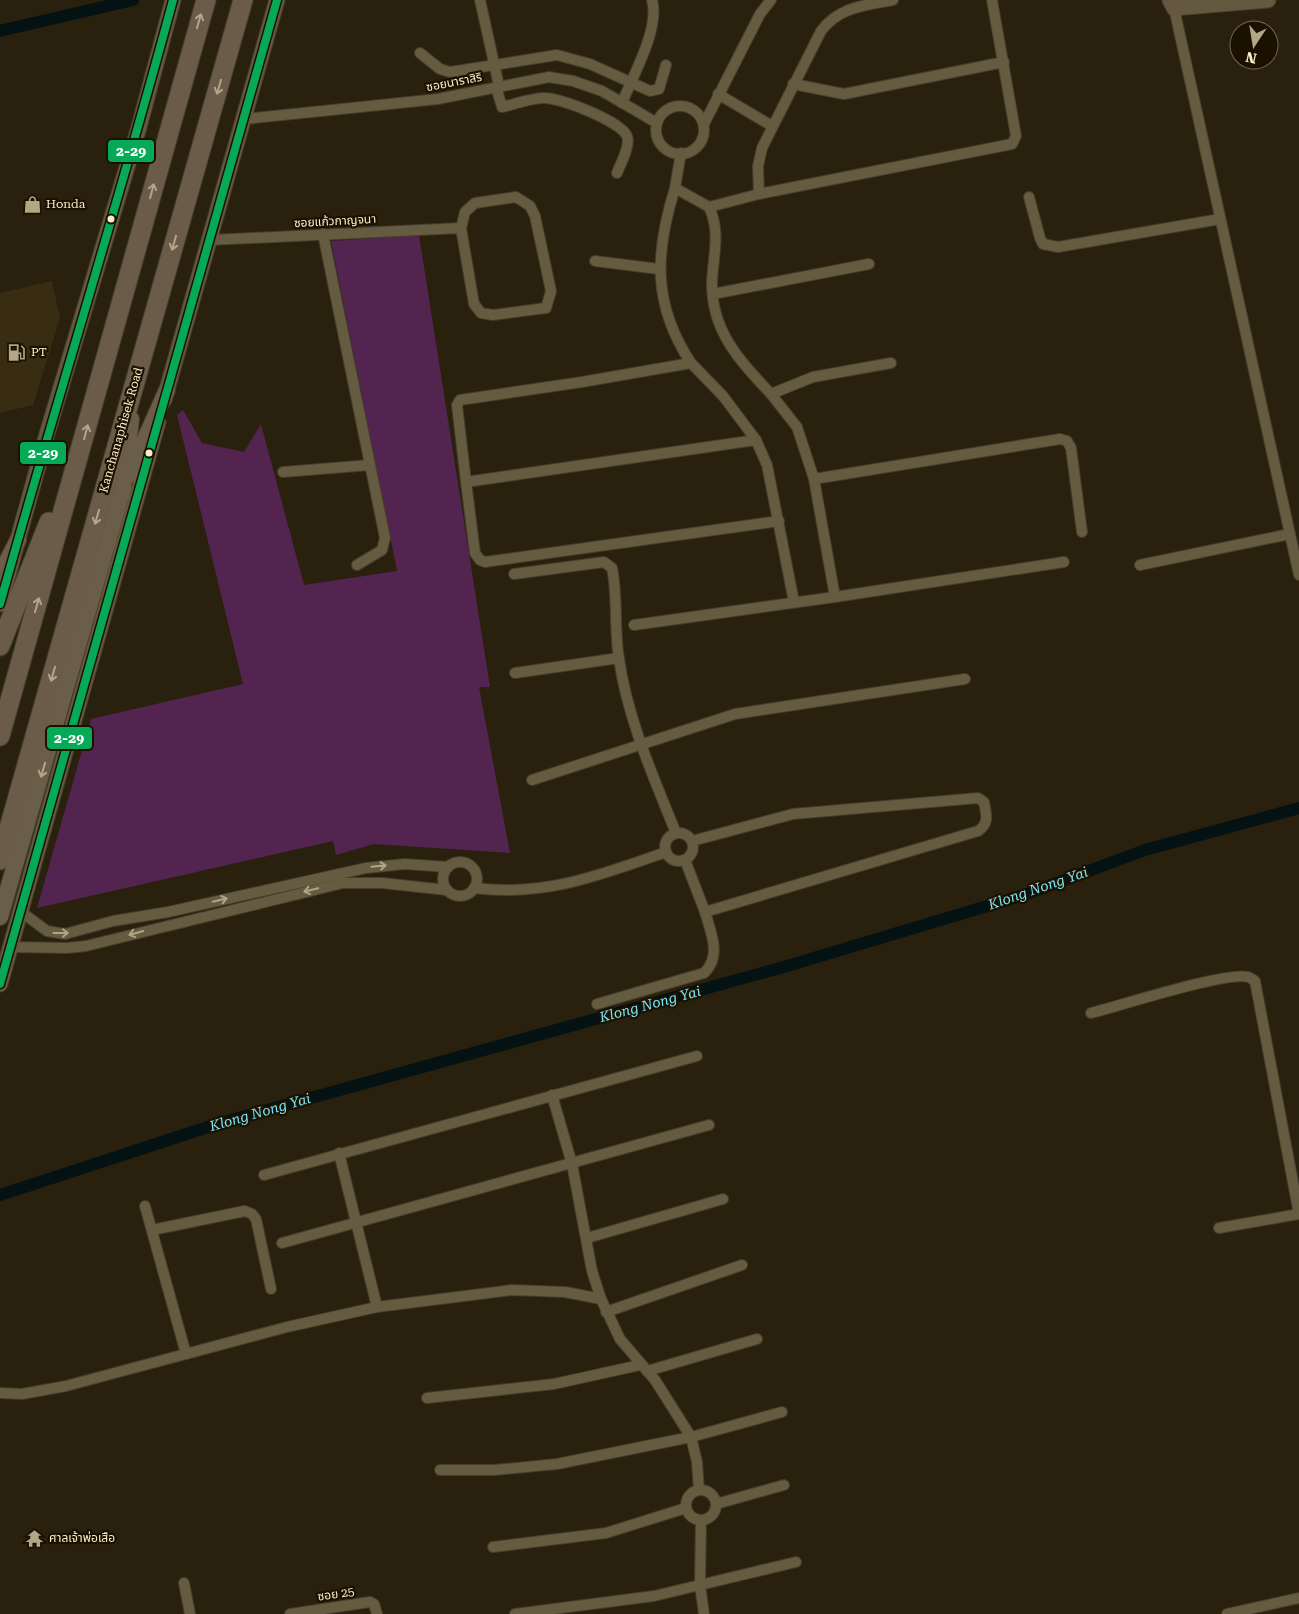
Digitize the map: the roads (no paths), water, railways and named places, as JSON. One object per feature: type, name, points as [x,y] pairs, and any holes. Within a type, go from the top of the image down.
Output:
[{"type":"highway","points":[[0,736],[206,0]]},
{"type":"highway","name":"Kanchanaphisek Road","points":[[0,860],[244,0]]},
{"type":"highway","points":[[0,646],[56,506],[78,461]]},
{"type":"main road","points":[[0,604],[139,127],[173,0]]},
{"type":"main road","points":[[0,984],[277,0]]},
{"type":"main road","points":[[1172,4],[1268,0]]},
{"type":"main road","points":[[0,917],[123,489],[135,380]]},
{"type":"main road","points":[[123,489],[168,390]]},
{"type":"main road","points":[[0,575],[18,540]]},
{"type":"street","points":[[480,0],[502,107],[543,98],[558,99],[575,104],[616,126],[626,134],[628,140],[617,173]]},
{"type":"street","points":[[622,103],[653,24],[655,10],[652,0]]},
{"type":"street","points":[[704,124],[696,112],[683,106],[667,110],[657,123],[656,131],[663,146],[670,151],[681,153],[693,150],[699,146],[703,139],[704,124],[718,94],[760,14],[771,0]]},
{"type":"street","points":[[759,194],[759,158],[772,126],[821,30],[829,20],[851,8],[893,0]]},
{"type":"street","points":[[709,207],[759,194],[1012,144],[1016,136],[992,0]]},
{"type":"street","points":[[1172,4],[1299,575]]},
{"type":"street","points":[[420,53],[440,69],[450,72],[557,55],[590,64],[655,91],[659,89],[666,65]]},
{"type":"street","points":[[793,84],[844,94],[1004,62]]},
{"type":"street","name":"ซอยนาราสิริ","points":[[245,119],[438,99],[549,77],[573,81],[602,91],[657,123]]},
{"type":"street","points":[[718,94],[772,126]]},
{"type":"street","points":[[681,153],[675,188],[663,227],[659,269],[677,341],[691,363],[722,396],[756,440],[767,465],[794,602]]},
{"type":"street","points":[[675,188],[709,207],[717,230],[713,294],[722,332],[729,347],[797,427],[814,479],[835,597]]},
{"type":"street","points":[[516,197],[530,206],[536,216],[551,291],[546,308],[493,316],[481,313],[474,304],[461,228],[465,212],[475,203],[516,197]]},
{"type":"street","points":[[1029,197],[1043,244],[1058,247],[1220,220]]},
{"type":"street","name":"ซอยแก้วกาญจนา","points":[[210,240],[461,228]]},
{"type":"street","points":[[324,234],[384,544],[377,554],[356,566]]},
{"type":"street","points":[[595,261],[659,269]]},
{"type":"street","points":[[713,294],[869,264]]},
{"type":"street","points":[[691,363],[582,382],[460,400],[457,405],[475,553],[480,560],[485,562],[779,521]]},
{"type":"street","points":[[770,394],[813,377],[891,363]]},
{"type":"street","points":[[814,479],[1060,438],[1067,441],[1070,448],[1082,532]]},
{"type":"street","points":[[466,482],[756,440]]},
{"type":"street","points":[[283,472],[370,465]]},
{"type":"street","points":[[1140,565],[1290,534]]},
{"type":"street","points":[[634,625],[1064,562]]},
{"type":"street","points":[[514,574],[608,563],[612,570],[618,658],[628,707],[676,833]]},
{"type":"street","points":[[515,674],[618,658]]},
{"type":"street","points":[[532,780],[735,714],[820,699],[965,679]]},
{"type":"street","points":[[692,841],[793,814],[978,798],[984,802],[988,819],[986,825],[978,830],[705,912]]},
{"type":"street","points":[[676,833],[685,834],[692,841],[693,850],[685,860],[672,860],[666,852],[667,838],[676,833]]},
{"type":"street","points":[[474,888],[501,890],[564,885],[587,880],[666,852]]},
{"type":"street","points":[[597,1004],[704,973],[711,967],[715,948],[705,912],[685,860]]},
{"type":"street","points":[[10,946],[67,948],[86,946],[168,924],[339,884],[382,883],[447,890],[454,895],[461,896],[474,888],[477,881],[472,867],[466,862],[458,862],[448,867],[405,864],[336,873],[165,913],[113,921],[65,934],[47,931],[20,911]]},
{"type":"street","points":[[447,890],[443,876],[448,867]]},
{"type":"street","points":[[336,873],[339,884]]},
{"type":"street","points":[[165,913],[168,924]]},
{"type":"street","points":[[1091,1013],[1190,986],[1236,976],[1249,977],[1254,981],[1299,1214],[1219,1228]]},
{"type":"street","points":[[264,1175],[697,1056]]},
{"type":"street","points":[[552,1095],[572,1164],[592,1271],[600,1299],[620,1339],[644,1368],[691,1437],[697,1462],[699,1490]]},
{"type":"street","points":[[282,1243],[709,1125]]},
{"type":"street","points":[[340,1153],[355,1224],[377,1307]]},
{"type":"street","points":[[586,1238],[723,1199]]},
{"type":"street","points":[[145,1206],[186,1354]]},
{"type":"street","points":[[152,1230],[244,1211],[252,1214],[256,1219],[271,1289]]},
{"type":"street","points":[[606,1312],[742,1266]]},
{"type":"street","points":[[0,1393],[22,1394],[66,1386],[287,1327],[377,1307],[512,1290],[565,1292],[600,1299]]},
{"type":"street","points":[[427,1398],[554,1384],[644,1368],[758,1339]]},
{"type":"street","points":[[440,1470],[494,1470],[557,1464],[691,1437],[782,1412]]},
{"type":"street","points":[[716,1504],[784,1485]]},
{"type":"street","points":[[699,1490],[713,1495],[716,1504],[710,1517],[701,1520],[692,1516],[686,1508],[690,1494],[699,1490]]},
{"type":"street","points":[[493,1547],[606,1532],[686,1508]]},
{"type":"street","points":[[701,1520],[700,1585],[704,1614]]},
{"type":"street","points":[[516,1614],[654,1596],[796,1562]]},
{"type":"street","points":[[184,1583],[190,1614]]},
{"type":"street","points":[[1227,1614],[1299,1598]]},
{"type":"street","name":"ซอย 25","points":[[290,1614],[370,1602],[374,1604],[377,1614]]},
{"type":"waterway","points":[[0,31],[133,0]]},
{"type":"waterway","name":"Klong Nong Yai","points":[[0,1195],[217,1124],[787,966],[1027,894],[1145,850],[1299,808]]},
{"type":"place","name":"Honda","points":[[32,204]]},
{"type":"place","name":"PT","points":[[17,352]]},
{"type":"place","name":"ศาลเจ้าพ่อเสือ","points":[[35,1538]]}]
